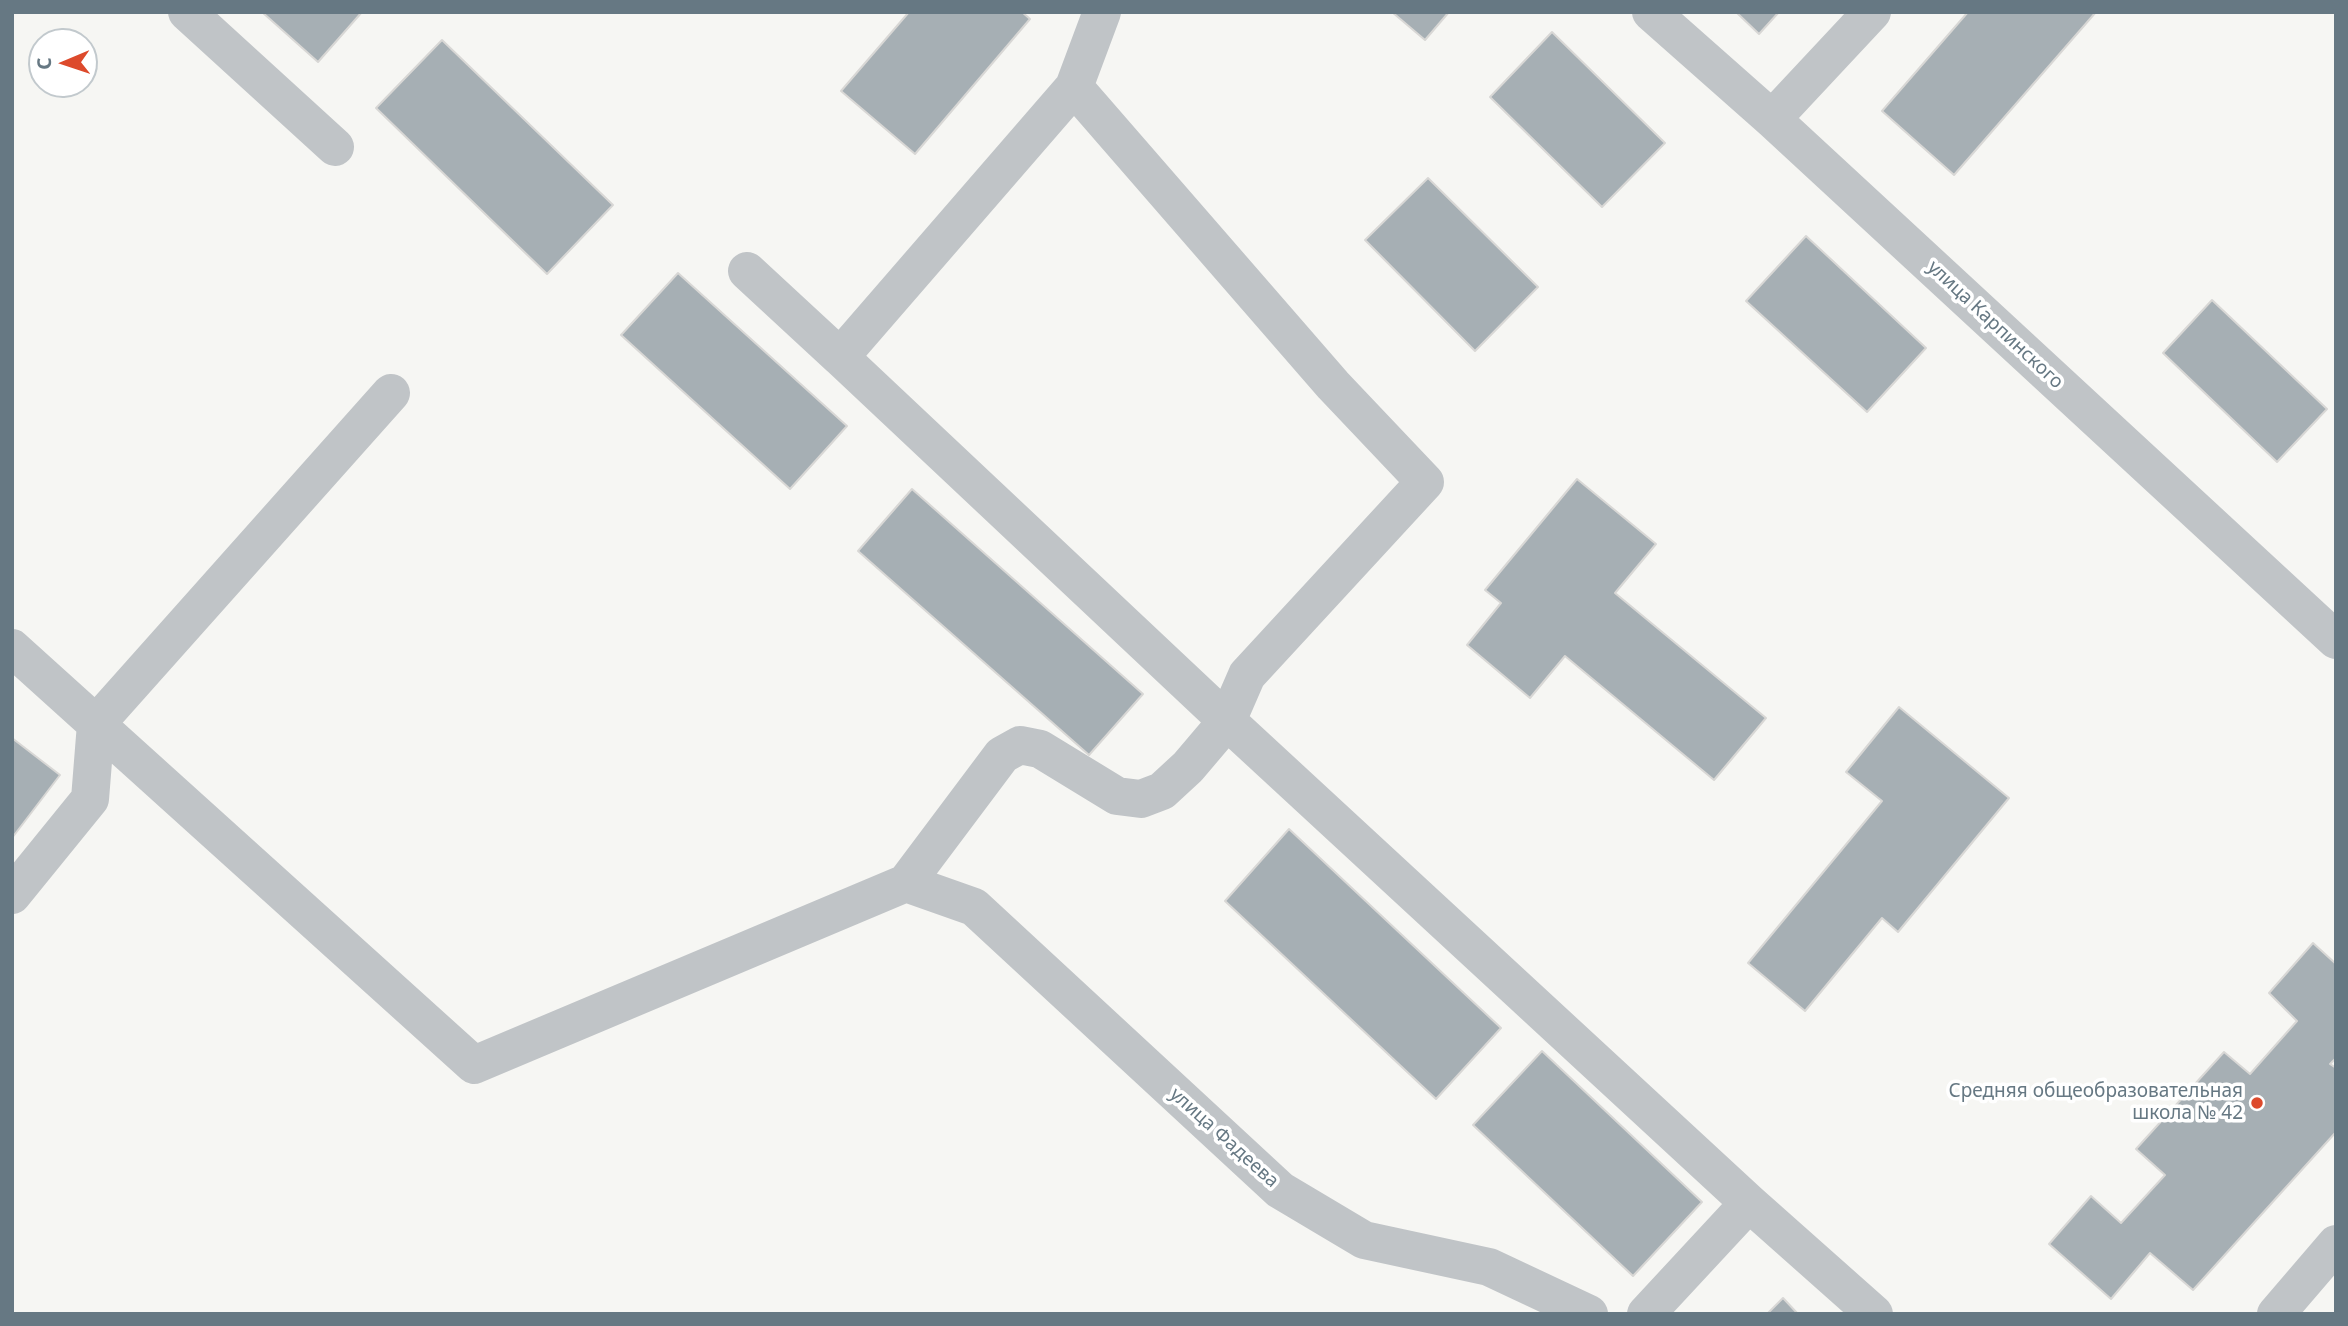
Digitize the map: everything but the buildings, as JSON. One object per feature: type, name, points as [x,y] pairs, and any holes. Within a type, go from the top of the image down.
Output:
[{"type":"street","points":[[187,12],[335,147]]},
{"type":"street","points":[[840,357],[1074,86],[1102,12]]},
{"type":"street","name":"улица Карпинского","points":[[1651,12],[1772,119],[2336,640]]},
{"type":"street","points":[[1772,119],[1872,12]]},
{"type":"street","points":[[12,648],[474,1065],[906,883],[1002,755],[1020,746],[1040,749],[1117,796],[1141,799],[1162,791],[1188,767],[1227,721],[1247,675],[1425,482],[1333,385],[1074,86]]},
{"type":"street","points":[[747,271],[1227,721],[1874,1314]]},
{"type":"street","points":[[12,895],[90,799],[96,724],[391,393]]},
{"type":"street","name":"улица Фадеева","points":[[906,883],[974,907],[1280,1190],[1364,1240],[1489,1267],[1589,1314]]},
{"type":"street","points":[[1646,1314],[1749,1202]]},
{"type":"street","points":[[2276,1314],[2336,1244]]},
{"type":"place","name":"Средняя общеобразовательная школа № 42","points":[[2257,1103]]}]
